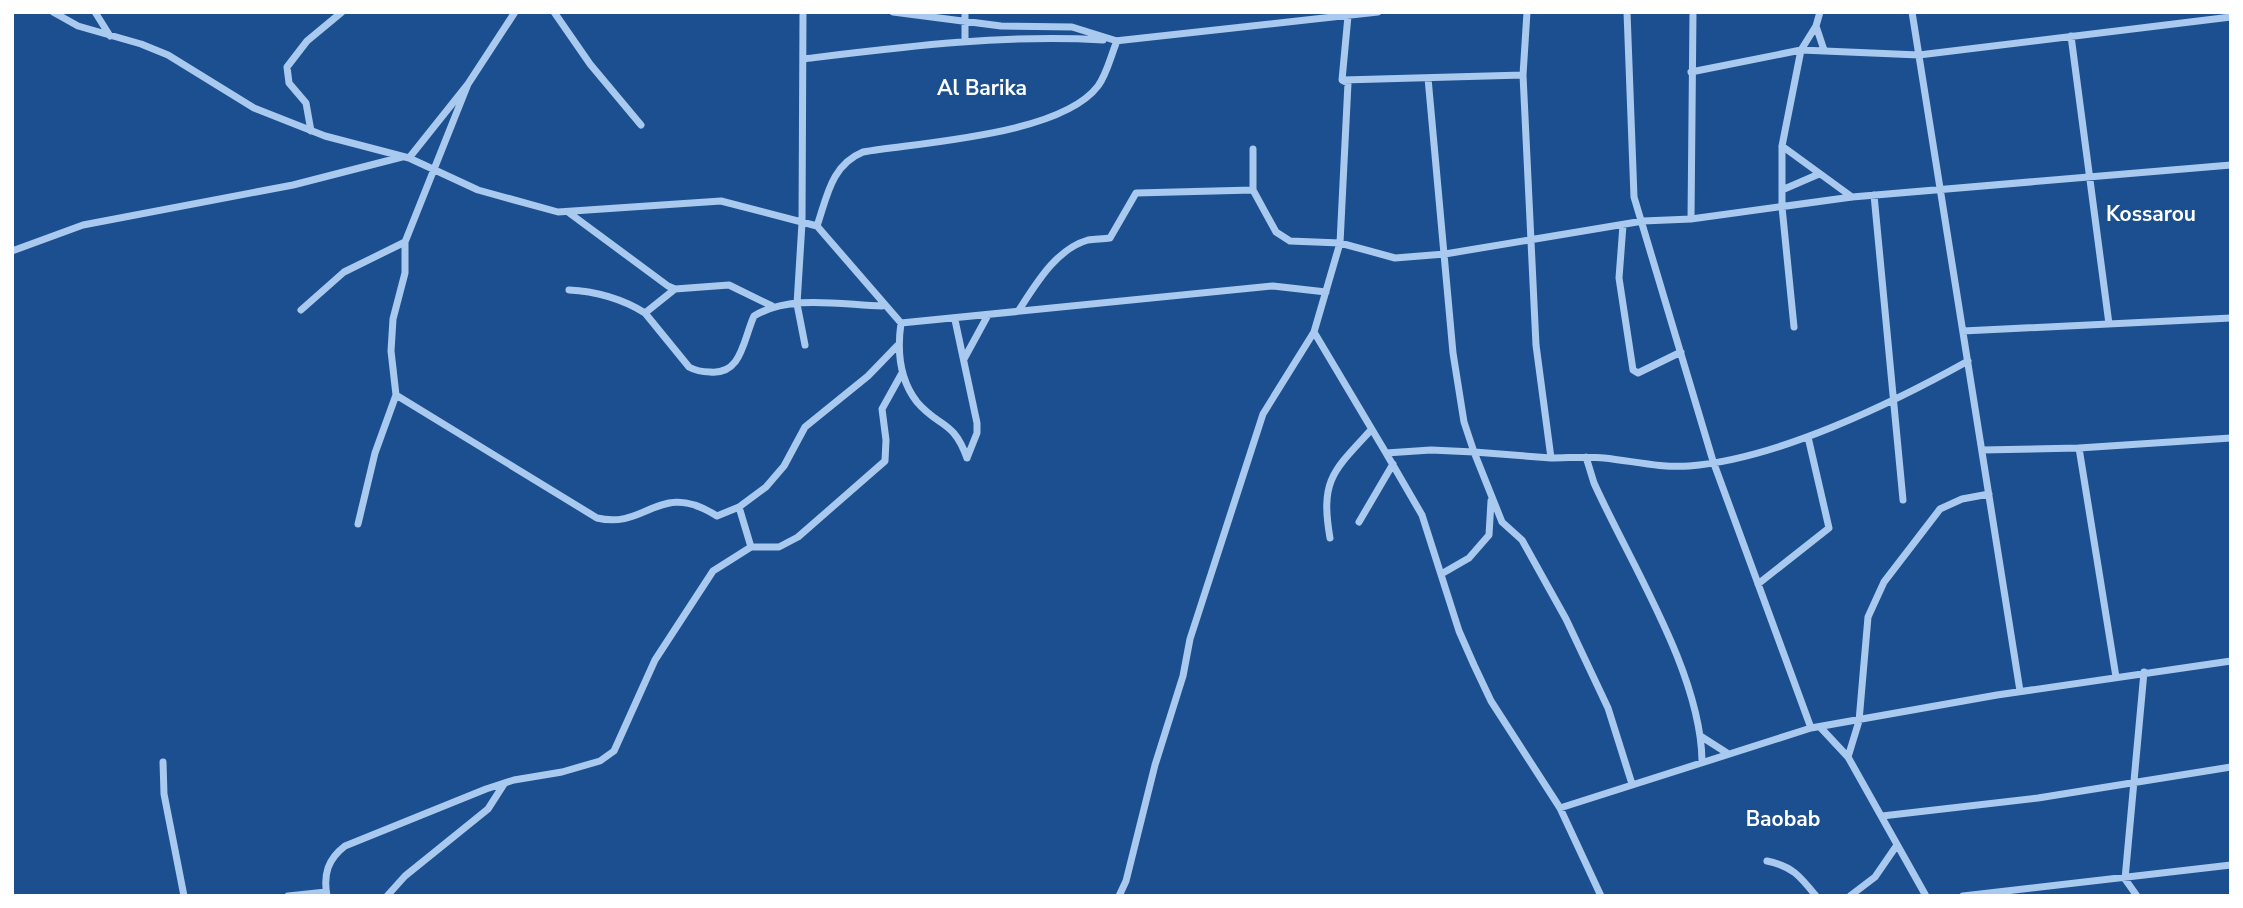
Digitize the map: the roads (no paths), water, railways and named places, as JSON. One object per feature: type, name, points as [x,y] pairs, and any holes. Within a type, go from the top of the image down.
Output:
[{"type":"street","points":[[54,12],[78,26],[141,44],[168,55],[254,108],[311,131],[406,157],[478,190],[568,212],[721,201],[754,207],[817,226],[882,306],[901,323],[955,320],[1019,310],[1273,286],[1326,292]]},
{"type":"street","points":[[95,12],[110,36]]},
{"type":"street","points":[[311,131],[306,103],[289,83],[287,67],[307,41],[342,12]]},
{"type":"street","points":[[12,251],[83,225],[293,185],[406,157],[468,84],[515,12]]},
{"type":"street","points":[[554,12],[590,64],[640,125]]},
{"type":"street","points":[[803,12],[802,223],[797,304],[805,345]]},
{"type":"street","points":[[893,12],[965,23],[1072,27],[1116,41]]},
{"type":"street","points":[[965,12],[965,41]]},
{"type":"street","points":[[803,59],[965,41],[1062,37],[1116,41],[1378,12]]},
{"type":"street","points":[[1527,12],[1523,75],[1533,239],[1536,345],[1551,458]]},
{"type":"street","points":[[1627,12],[1632,182],[1713,461],[1811,728]]},
{"type":"street","points":[[1691,219],[1693,12]]},
{"type":"street","points":[[1794,327],[1782,207],[1782,146],[1801,50],[1816,26],[1820,12]]},
{"type":"street","points":[[1912,12],[2020,691]]},
{"type":"street","points":[[1342,80],[1348,16]]},
{"type":"street","points":[[1691,72],[1801,50],[1919,55],[2231,17]]},
{"type":"street","points":[[1816,26],[1824,50]]},
{"type":"street","points":[[2071,36],[2109,324]]},
{"type":"street","points":[[817,226],[836,172],[850,157],[863,152],[1007,130],[1062,113],[1087,98],[1100,84],[1116,41]]},
{"type":"street","points":[[1342,80],[1523,75]]},
{"type":"street","points":[[1428,78],[1458,388],[1474,452],[1502,522],[1522,540],[1566,619],[1608,708],[1632,784]]},
{"type":"street","points":[[1119,896],[1126,881],[1155,765],[1183,676],[1190,639],[1263,414],[1314,332],[1340,243],[1348,83],[1342,80]]},
{"type":"street","points":[[358,524],[375,453],[396,395],[391,351],[393,320],[405,273],[405,242],[436,170],[468,84]]},
{"type":"street","points":[[1782,146],[1852,197]]},
{"type":"street","points":[[1253,149],[1253,190],[1276,232],[1290,241],[1340,243],[1383,257],[1445,254],[1643,221],[1691,219],[1852,197],[2231,165]]},
{"type":"street","points":[[1782,190],[1819,174]]},
{"type":"street","points":[[1019,310],[1038,281],[1061,256],[1089,240],[1110,238],[1136,193],[1253,190]]},
{"type":"street","points":[[1874,195],[1903,500]]},
{"type":"street","points":[[568,212],[675,289]]},
{"type":"street","points":[[1623,225],[1619,278],[1633,370],[1639,373],[1681,352]]},
{"type":"street","points":[[301,310],[344,272],[405,242]]},
{"type":"street","points":[[645,313],[675,289],[729,285],[772,306]]},
{"type":"street","points":[[569,290],[602,295],[645,313],[689,367],[696,371],[722,373],[733,367],[754,316],[772,306],[882,306]]},
{"type":"street","points":[[964,359],[988,315]]},
{"type":"street","points":[[1963,331],[2231,318]]},
{"type":"street","points":[[901,323],[897,346],[902,373],[918,403],[952,428],[967,458],[977,433],[977,423],[955,320]]},
{"type":"street","points":[[1314,332],[1422,515],[1443,573],[1459,631],[1491,701],[1560,808],[1601,896]]},
{"type":"street","points":[[396,395],[597,518],[614,521],[674,500],[702,506],[717,516],[739,507],[766,487],[784,466],[805,426],[869,376],[897,346]]},
{"type":"street","points":[[1386,453],[1432,450],[1551,458],[1586,457],[1667,467],[1713,461],[1808,437],[1893,400],[1968,361]]},
{"type":"street","points":[[288,896],[326,894],[326,874],[331,857],[345,846],[504,783],[562,772],[600,761],[614,751],[655,660],[713,571],[751,547],[779,547],[797,537],[885,461],[886,440],[881,409],[902,373]]},
{"type":"street","points":[[1330,538],[1324,506],[1326,491],[1339,465],[1371,430]]},
{"type":"street","points":[[1758,584],[1829,528],[1808,437]]},
{"type":"street","points":[[1982,450],[2079,448],[2231,438]]},
{"type":"street","points":[[2079,448],[2116,677]]},
{"type":"street","points":[[1586,457],[1594,483],[1681,669],[1702,737],[1702,761]]},
{"type":"street","points":[[1359,522],[1393,464]]},
{"type":"street","points":[[1848,757],[1859,721],[1868,617],[1884,582],[1940,509],[1962,499],[1989,494]]},
{"type":"street","points":[[1443,573],[1469,558],[1489,535],[1491,497]]},
{"type":"street","points":[[739,507],[751,547]]},
{"type":"street","points":[[1560,808],[1811,728],[2020,691],[2231,661]]},
{"type":"street","points":[[2137,896],[2125,878],[2144,672]]},
{"type":"street","points":[[1820,727],[1848,757],[1926,896]]},
{"type":"street","points":[[1702,737],[1727,753]]},
{"type":"street","points":[[163,762],[164,794],[184,896]]},
{"type":"street","points":[[1882,816],[2038,798],[2231,767]]},
{"type":"street","points":[[387,896],[405,876],[488,808],[504,783]]},
{"type":"street","points":[[1850,896],[1875,877],[1897,845]]},
{"type":"street","points":[[1766,861],[1787,865],[1796,871],[1816,896]]},
{"type":"street","points":[[1963,896],[2038,892],[2231,865]]},
{"type":"district","name":"Al Barika","points":[[982,88]]},
{"type":"district","name":"Kossarou","points":[[2151,214]]},
{"type":"district","name":"Baobab","points":[[1783,819]]}]
